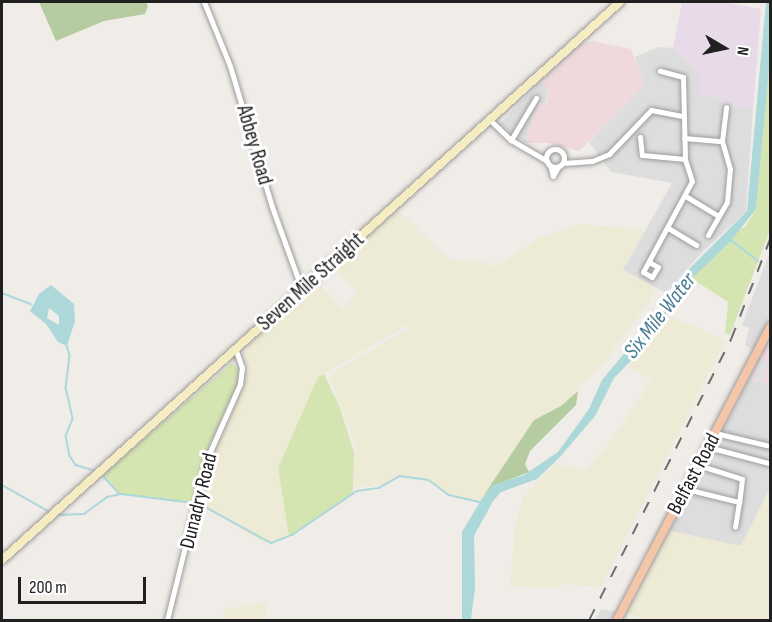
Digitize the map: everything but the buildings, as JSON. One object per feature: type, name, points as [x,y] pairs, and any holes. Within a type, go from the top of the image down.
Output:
[{"type":"main road","name":"Seven Mile Straight","points":[[2,560],[620,2]]},
{"type":"main road","name":"Belfast Road","points":[[617,621],[771,327]]},
{"type":"street","name":"Abbey Road","points":[[204,2],[230,66],[272,207],[302,290]]},
{"type":"street","points":[[649,262],[687,197],[692,179],[685,159],[683,76],[660,71]]},
{"type":"street","points":[[511,140],[536,98]]},
{"type":"street","points":[[708,235],[726,204],[730,172],[722,141],[726,107]]},
{"type":"street","points":[[490,120],[511,140],[534,152],[548,163],[560,165],[582,162],[612,152],[650,110],[683,116]]},
{"type":"street","points":[[640,137],[642,155],[685,159]]},
{"type":"street","points":[[684,138],[722,141]]},
{"type":"street","points":[[534,152],[551,150],[582,162]]},
{"type":"street","points":[[551,150],[548,163],[553,176],[560,165],[563,153]]},
{"type":"street","points":[[687,197],[719,216]]},
{"type":"street","points":[[668,228],[693,243],[687,249]]},
{"type":"street","name":"Dunadry Road","points":[[167,621],[207,461],[240,384],[242,368],[236,351]]},
{"type":"street","points":[[716,433],[771,446]]},
{"type":"street","points":[[708,447],[768,463]]},
{"type":"street","points":[[698,465],[742,479],[735,525],[728,522]]},
{"type":"street","points":[[686,489],[739,502]]},
{"type":"shaded area","points":[[682,2],[724,2],[761,9],[753,109],[731,106],[712,95],[700,96],[700,73],[673,48]]},
{"type":"shaded area","points":[[592,41],[631,49],[645,85],[579,151],[549,143],[526,143],[537,103],[546,104],[549,87],[538,83],[580,44]]},
{"type":"shaded area","points":[[658,47],[673,48],[700,73],[712,95],[731,106],[753,109],[746,212],[703,251],[666,293],[623,270],[672,183],[611,172],[589,142],[644,85],[635,57]]},
{"type":"shaded area","points":[[538,83],[549,86],[545,104],[537,103],[526,143],[500,124]]},
{"type":"shaded area","points":[[397,209],[448,259],[488,263],[495,267],[539,238],[581,224],[645,230],[623,270],[655,288],[648,304],[605,361],[561,406],[534,420],[480,501],[449,495],[432,482],[415,476],[397,475],[384,484],[354,488],[355,445],[329,375],[410,328],[407,325],[318,377],[278,468],[289,536],[264,543],[200,504],[213,453],[244,385],[247,367],[244,354],[253,341],[318,283],[342,309],[358,293],[334,268]]},
{"type":"shaded area","points":[[770,252],[770,337],[762,334],[754,350],[745,345],[749,328],[742,325]]},
{"type":"shaded area","points":[[671,317],[726,340],[601,587],[568,584],[552,588],[510,586],[515,525],[524,496],[556,464],[586,470],[611,441],[652,380],[628,367]]},
{"type":"shaded area","points":[[770,336],[770,384],[749,379]]},
{"type":"shaded area","points":[[759,357],[768,364],[763,381],[754,379]]},
{"type":"shaded area","points":[[749,379],[770,384],[770,488],[741,546],[670,531]]},
{"type":"shaded area","points":[[770,488],[770,620],[655,620],[626,614],[669,531],[741,546]]},
{"type":"shaded area","points":[[265,602],[267,620],[223,620],[225,609]]},
{"type":"shaded area","points":[[601,609],[616,612],[611,620],[595,620]]},
{"type":"green space","points":[[39,2],[146,2],[148,6],[145,14],[104,21],[56,41]]},
{"type":"green space","points":[[770,58],[770,230],[730,335],[725,333],[728,302],[691,278],[730,242],[737,230],[745,227],[756,209]]},
{"type":"green space","points":[[232,363],[238,370],[239,382],[209,446],[194,503],[120,494],[102,475]]},
{"type":"green space","points":[[324,374],[340,408],[354,452],[353,493],[289,536],[278,468],[318,377]]},
{"type":"green space","points":[[578,391],[576,405],[530,451],[525,464],[529,472],[493,486],[482,498],[534,420],[561,406]]},
{"type":"water","name":"Six Mile Water","points":[[766,2],[770,2],[770,59],[756,209],[730,242],[681,289],[653,338],[614,378],[595,416],[560,457],[537,479],[501,492],[493,501],[474,536],[475,588],[471,619],[462,620],[462,532],[481,500],[493,485],[524,475],[558,452],[589,409],[602,380],[632,344],[646,334],[678,280],[747,211]]},
{"type":"water","points":[[51,285],[74,304],[75,321],[67,346],[58,342],[46,324],[30,311],[39,294]],"holes":[[[49,308],[59,316],[59,325],[47,318]]]},
{"type":"waterway","points":[[730,239],[758,261]]},
{"type":"waterway","points":[[2,293],[31,304]]},
{"type":"waterway","points":[[67,346],[70,356],[66,388],[73,419],[66,436],[70,456],[76,465],[96,471]]},
{"type":"waterway","points":[[102,475],[120,494]]},
{"type":"waterway","points":[[200,504],[271,543],[292,535],[357,491],[379,488],[400,476],[429,480],[449,495],[479,502]]},
{"type":"waterway","points":[[2,485],[50,512]]},
{"type":"waterway","points":[[57,515],[84,514],[107,497],[121,494],[193,503]]},
{"type":"railway","points":[[589,620],[731,339],[770,239]]}]
